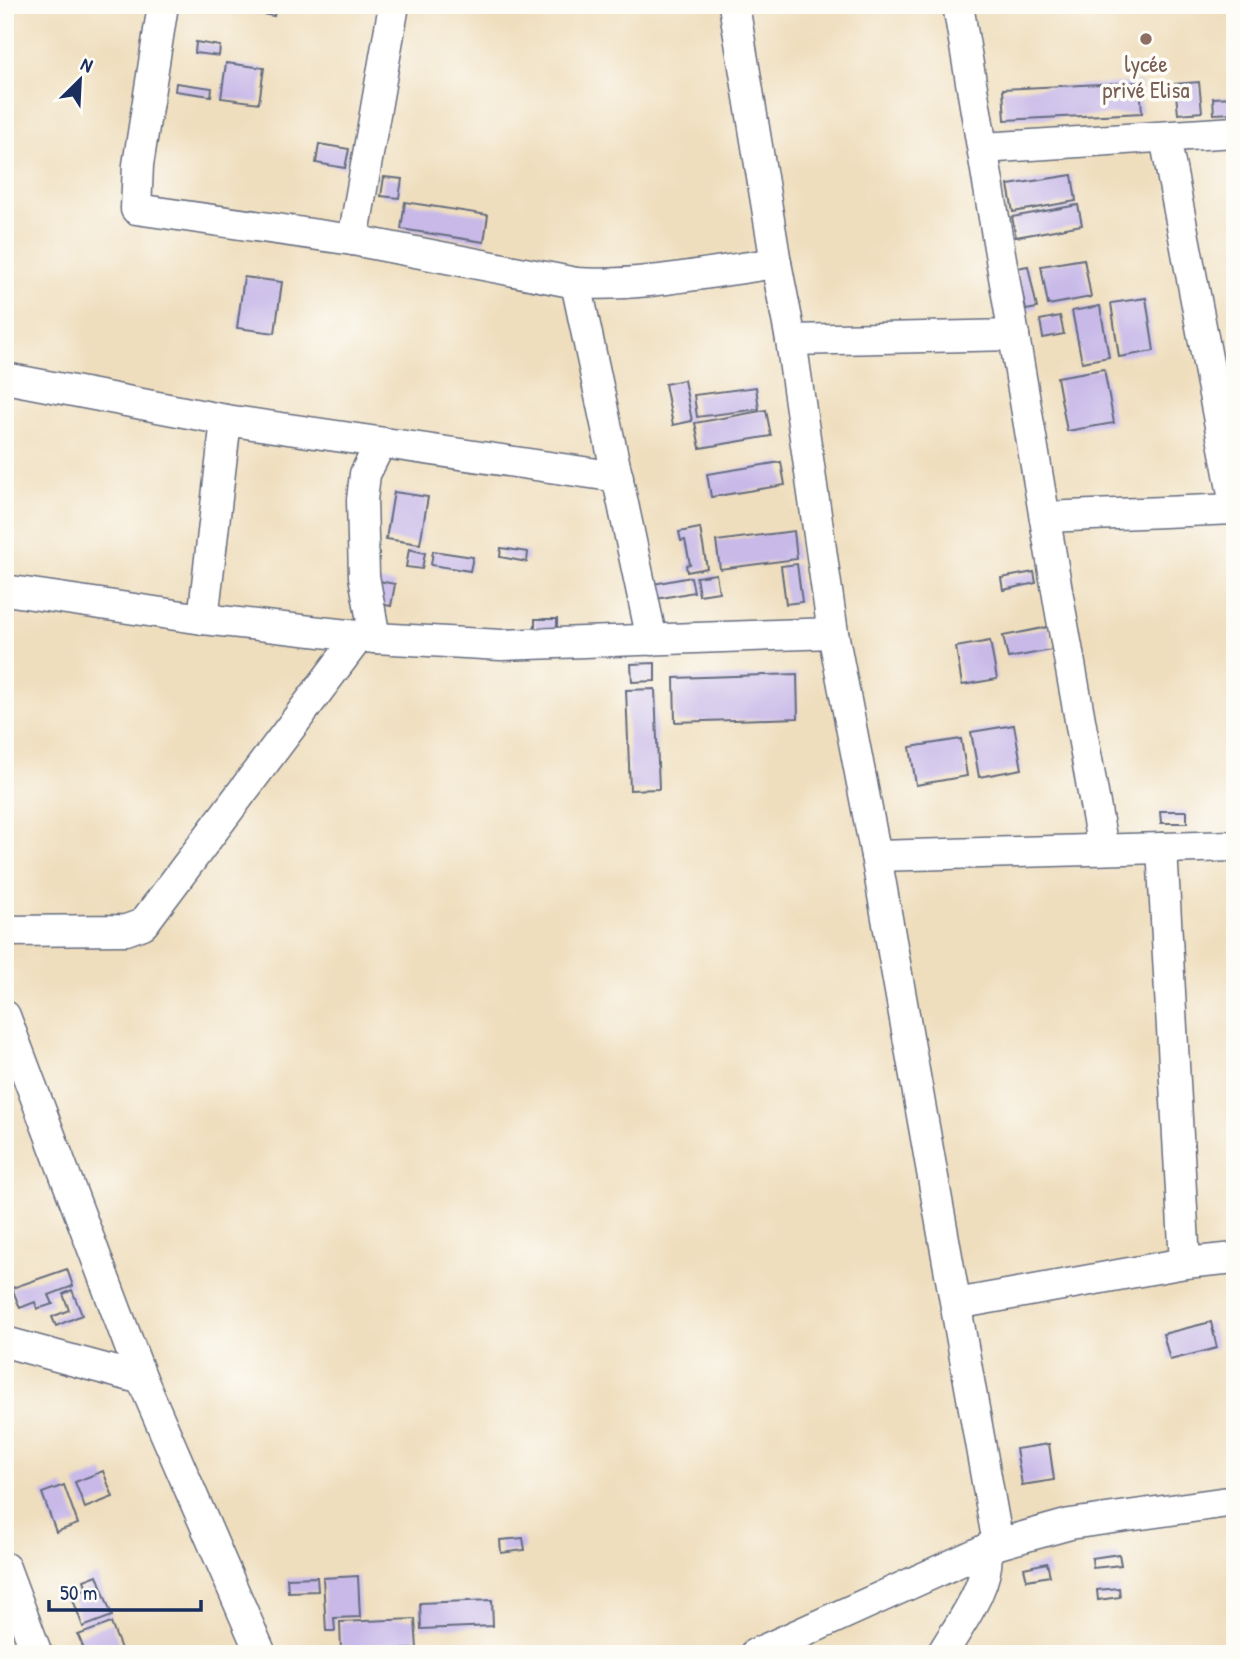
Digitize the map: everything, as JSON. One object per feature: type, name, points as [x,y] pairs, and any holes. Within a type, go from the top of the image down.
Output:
[{"type":"street","points":[[163,5],[138,165],[135,208],[353,240],[576,283],[603,285],[656,282],[776,263]]},
{"type":"street","points":[[353,240],[394,5]]},
{"type":"street","points":[[734,5],[776,263],[792,340],[834,634],[956,1304],[992,1547],[984,1579],[942,1654]]},
{"type":"street","points":[[958,5],[1103,849]]},
{"type":"street","points":[[983,148],[1235,132]]},
{"type":"street","points":[[1045,517],[1235,507],[1165,137]]},
{"type":"street","points":[[576,283],[652,640]]},
{"type":"street","points":[[792,340],[1014,335]]},
{"type":"street","points":[[5,378],[226,420],[618,477]]},
{"type":"street","points":[[203,619],[226,420]]},
{"type":"street","points":[[5,931],[126,930],[143,924],[367,637],[362,500],[365,474],[380,444]]},
{"type":"street","points":[[5,590],[203,619],[367,637],[501,645],[834,634]]},
{"type":"street","points":[[876,856],[1235,846]]},
{"type":"street","points":[[1162,848],[1185,1263]]},
{"type":"street","points":[[5,1016],[142,1379],[261,1654]]},
{"type":"street","points":[[956,1304],[1185,1263],[1235,1258]]},
{"type":"street","points":[[5,1342],[142,1379]]},
{"type":"street","points":[[755,1654],[992,1547],[1070,1524],[1235,1501]]},
{"type":"street","points":[[5,1568],[37,1654]]},
{"type":"building","points":[[199,5],[235,5],[234,12]]},
{"type":"building","points":[[239,5],[276,5],[274,16],[238,10]]},
{"type":"building","points":[[196,42],[220,46],[219,56],[195,53]]},
{"type":"building","points":[[226,63],[264,68],[259,103],[221,98]]},
{"type":"building","points":[[1140,82],[1142,113],[1005,120],[1003,89]]},
{"type":"building","points":[[1199,82],[1202,112],[1178,114],[1175,84]]},
{"type":"building","points":[[176,83],[212,88],[211,96],[175,91]]},
{"type":"building","points":[[1234,97],[1235,113],[1214,114],[1213,98]]},
{"type":"building","points":[[319,144],[349,149],[345,168],[316,163]]},
{"type":"building","points":[[1072,175],[1076,201],[1013,212],[1008,185]]},
{"type":"building","points":[[384,177],[402,179],[399,198],[381,196]]},
{"type":"building","points":[[405,202],[488,215],[484,242],[401,229]]},
{"type":"building","points":[[1078,205],[1082,225],[1016,237],[1012,217]]},
{"type":"building","points":[[1084,259],[1091,297],[1048,305],[1041,266]]},
{"type":"building","points":[[1028,266],[1037,308],[1026,310],[1017,268]]},
{"type":"building","points":[[244,277],[282,282],[275,333],[237,328]]},
{"type":"building","points":[[1146,298],[1154,351],[1119,357],[1111,303]]},
{"type":"building","points":[[1100,306],[1109,357],[1082,362],[1072,311]]},
{"type":"building","points":[[1060,316],[1064,334],[1043,338],[1040,320]]},
{"type":"building","points":[[1104,369],[1114,423],[1067,431],[1057,377]]},
{"type":"building","points":[[684,380],[692,421],[673,425],[665,384]]},
{"type":"building","points":[[756,387],[759,409],[697,417],[694,395]]},
{"type":"building","points":[[766,410],[771,436],[700,448],[695,423]]},
{"type":"building","points":[[781,462],[785,485],[711,497],[707,474]]},
{"type":"building","points":[[394,492],[428,497],[420,544],[386,539]]},
{"type":"building","points":[[700,528],[707,568],[687,572],[686,565],[690,564],[685,540],[681,541],[679,532]]},
{"type":"building","points":[[794,531],[797,559],[720,569],[716,541]]},
{"type":"building","points":[[501,548],[528,552],[527,562],[500,557]]},
{"type":"building","points":[[409,549],[425,553],[422,569],[406,567]]},
{"type":"building","points":[[433,551],[473,557],[470,571],[431,565]]},
{"type":"building","points":[[797,564],[802,602],[786,604],[781,566]]},
{"type":"building","points":[[1034,572],[1036,583],[1003,590],[1001,578]]},
{"type":"building","points":[[716,574],[719,592],[699,595],[696,577]]},
{"type":"building","points":[[691,577],[694,592],[651,600],[648,585]]},
{"type":"building","points":[[379,581],[395,584],[391,606],[375,603]]},
{"type":"building","points":[[535,619],[557,619],[557,631],[535,630]]},
{"type":"building","points":[[1048,627],[1052,650],[1008,658],[1003,636]]},
{"type":"building","points":[[990,641],[997,679],[962,685],[956,647]]},
{"type":"building","points":[[655,663],[655,681],[632,682],[631,664]]},
{"type":"building","points":[[797,674],[798,718],[675,722],[674,678]]},
{"type":"building","points":[[655,689],[659,789],[630,790],[626,690]]},
{"type":"building","points":[[1014,725],[1022,769],[979,777],[971,732]]},
{"type":"building","points":[[961,739],[967,776],[916,785],[910,747]]},
{"type":"building","points":[[1160,811],[1187,811],[1187,823],[1161,823]]},
{"type":"building","points":[[67,1269],[73,1286],[49,1295],[53,1304],[37,1309],[35,1302],[20,1308],[12,1288]]},
{"type":"building","points":[[72,1290],[82,1315],[56,1326],[52,1317],[69,1310],[63,1294]]},
{"type":"building","points":[[1211,1322],[1217,1348],[1170,1360],[1163,1334]]},
{"type":"building","points":[[1049,1444],[1054,1480],[1022,1485],[1016,1449]]},
{"type":"building","points":[[103,1471],[113,1497],[85,1508],[75,1482]]},
{"type":"building","points":[[64,1485],[78,1524],[56,1532],[42,1493]]},
{"type":"building","points":[[523,1538],[525,1550],[501,1553],[500,1540]]},
{"type":"building","points":[[1119,1554],[1121,1565],[1093,1568],[1092,1558]]},
{"type":"building","points":[[1047,1563],[1050,1576],[1027,1580],[1024,1568]]},
{"type":"building","points":[[97,1575],[112,1616],[83,1627],[71,1594],[87,1589],[84,1580]]},
{"type":"building","points":[[358,1576],[360,1617],[334,1618],[335,1631],[326,1631],[323,1578]]},
{"type":"building","points":[[317,1577],[318,1591],[288,1592],[287,1578]]},
{"type":"building","points":[[1119,1588],[1120,1597],[1098,1600],[1097,1590]]},
{"type":"building","points":[[492,1600],[493,1626],[421,1629],[420,1603]]},
{"type":"building","points":[[415,1619],[417,1649],[341,1652],[340,1622]]},
{"type":"building","points":[[111,1623],[123,1654],[86,1654],[78,1635]]},
{"type":"place","name":"lycée privé Elisa","points":[[1146,39]]}]
